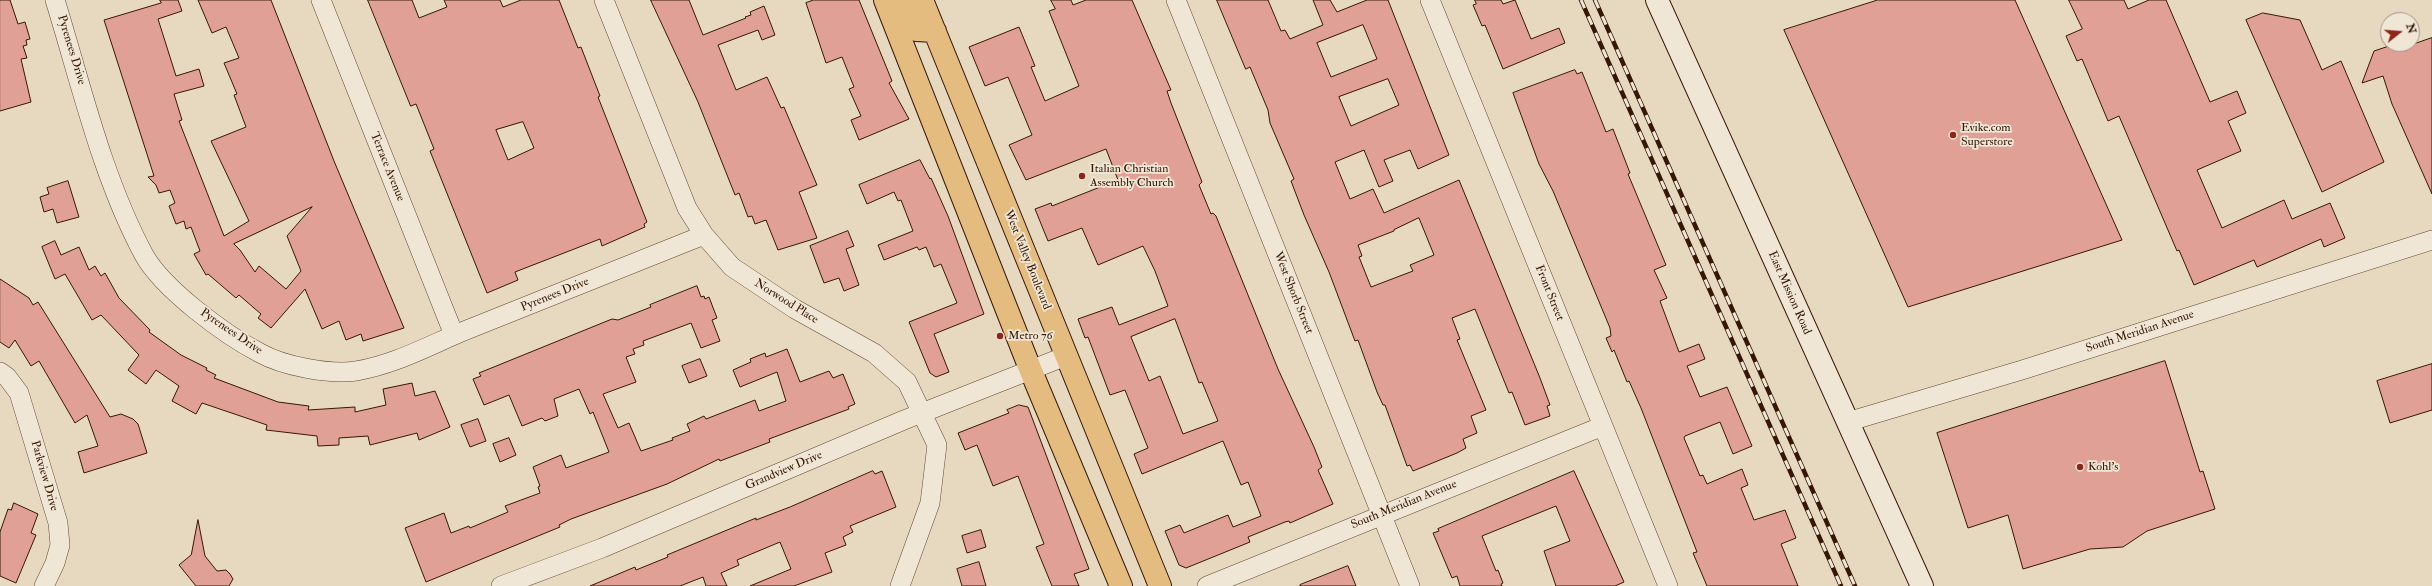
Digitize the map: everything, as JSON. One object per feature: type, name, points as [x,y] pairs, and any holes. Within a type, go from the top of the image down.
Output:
[{"type":"main road","points":[[884,0],[1031,371],[1120,586]]},
{"type":"main road","points":[[904,0],[916,30],[935,31]]},
{"type":"main road","name":"West Valley Boulevard","points":[[922,0],[1160,586]]},
{"type":"main road","name":"East Mission Road","points":[[1657,0],[1846,422],[1922,586]]},
{"type":"street","name":"Pyrenees Drive","points":[[55,0],[123,212],[146,258],[177,294],[219,326],[261,354],[309,369],[354,371],[398,360],[454,335],[704,235]]},
{"type":"street","name":"Terrace Avenue","points":[[321,0],[454,335]]},
{"type":"street","name":"Norwood Place","points":[[604,0],[687,208],[704,235],[732,267],[764,289],[874,353],[907,382],[938,446],[930,503],[900,586]]},
{"type":"street","name":"West Shorb Street","points":[[1176,0],[1410,586]]},
{"type":"street","name":"Front Street","points":[[1430,0],[1668,586]]},
{"type":"street","name":"South Meridian Avenue","points":[[1846,422],[2022,370],[2432,240]]},
{"type":"street","name":"Grandview Drive","points":[[501,586],[602,548],[1066,356]]},
{"type":"street","name":"Parkview Drive","points":[[0,372],[7,377],[19,393],[58,523],[60,545],[44,586]]},
{"type":"street","name":"South Meridian Avenue","points":[[1207,586],[1381,514],[1603,426]]},
{"type":"building","points":[[0,0],[10,0],[18,24],[25,22],[30,39],[26,40],[27,45],[23,46],[27,58],[21,59],[31,102],[0,111]]},
{"type":"building","points":[[160,0],[178,0],[182,11],[158,19],[176,76],[199,69],[204,86],[174,94],[182,120],[179,121],[224,236],[249,221],[211,141],[246,127],[234,95],[237,94],[224,63],[239,58],[226,27],[212,33],[198,0],[271,0],[334,161],[404,328],[363,341],[361,334],[346,340],[339,321],[322,329],[305,289],[271,328],[258,318],[261,314],[239,295],[236,298],[208,274],[206,275],[194,254],[200,251],[191,227],[186,229],[184,221],[176,224],[169,206],[175,203],[170,190],[159,193],[156,185],[148,177],[154,176],[104,20],[161,3]],"holes":[[[312,207],[287,236],[301,271],[286,289],[259,266],[255,272],[234,244]]]},
{"type":"building","points":[[368,0],[412,0],[419,18],[447,7],[444,0],[500,0],[503,7],[521,0],[559,0],[578,48],[581,47],[600,96],[598,97],[647,222],[644,224],[645,227],[602,246],[600,239],[515,272],[518,280],[487,293],[430,151],[434,149],[416,104],[411,106]],"holes":[[[523,122],[534,148],[508,160],[496,130]]]},
{"type":"building","points":[[651,0],[689,0],[703,35],[746,18],[745,17],[751,15],[750,12],[764,6],[775,35],[762,40],[758,30],[718,45],[736,90],[767,77],[781,108],[784,107],[817,185],[799,192],[817,238],[778,250],[766,220],[755,224],[752,216],[748,217],[739,193],[735,195],[698,102]]},
{"type":"building","points":[[814,0],[859,0],[892,81],[889,83],[909,119],[859,140],[851,120],[861,116],[849,89],[854,87],[842,57],[826,63],[806,3]]},
{"type":"building","points":[[1051,0],[1071,0],[1073,5],[1086,0],[1132,0],[1171,90],[1167,91],[1202,182],[1199,185],[1211,214],[1213,213],[1216,216],[1278,369],[1314,447],[1322,467],[1318,470],[1333,504],[1290,523],[1289,521],[1285,522],[1248,537],[1250,542],[1186,568],[1179,565],[1165,531],[1180,525],[1184,533],[1228,515],[1233,527],[1261,516],[1248,482],[1241,485],[1223,441],[1142,474],[1134,454],[1148,448],[1125,390],[1110,395],[1088,337],[1085,338],[1078,319],[1112,307],[1119,325],[1168,306],[1155,271],[1143,246],[1098,265],[1082,228],[1048,241],[1035,209],[1051,203],[1052,206],[1118,180],[1106,149],[1026,180],[1009,145],[1032,135],[1008,77],[985,86],[969,47],[1019,27],[1035,66],[1031,67],[1045,101],[1079,86],[1049,11],[1055,9]],"holes":[[[1175,319],[1199,383],[1202,382],[1218,421],[1183,434],[1160,376],[1149,381],[1131,337]]]},
{"type":"building","points":[[1217,0],[1268,0],[1281,31],[1285,30],[1290,39],[1323,25],[1313,0],[1330,0],[1337,12],[1367,0],[1388,0],[1449,155],[1418,169],[1410,150],[1384,160],[1393,181],[1379,187],[1364,150],[1335,162],[1350,199],[1373,189],[1384,213],[1459,180],[1540,378],[1550,405],[1547,406],[1550,416],[1525,425],[1512,392],[1509,393],[1475,309],[1452,318],[1460,339],[1457,340],[1486,410],[1471,416],[1477,433],[1463,439],[1466,448],[1457,453],[1413,471],[1410,465],[1407,466],[1385,405],[1383,405],[1377,392],[1358,340],[1355,341],[1329,272],[1304,215],[1291,181],[1294,179],[1270,123],[1268,110],[1250,67],[1246,69]],"holes":[[[1363,25],[1377,59],[1331,77],[1317,43]],[[1388,79],[1399,105],[1351,126],[1339,97]],[[1419,218],[1434,255],[1410,265],[1413,271],[1371,287],[1359,257],[1362,256],[1358,245]]]},
{"type":"building","points":[[1475,0],[1501,0],[1503,4],[1515,0],[1531,39],[1559,28],[1565,43],[1503,69],[1485,25],[1482,26],[1473,5],[1476,4]]},
{"type":"building","points":[[1878,0],[2015,0],[2122,240],[1908,307],[1784,30]]},
{"type":"building","points":[[2069,0],[2124,0],[2128,9],[2149,0],[2166,0],[2210,102],[2237,91],[2246,113],[2228,121],[2241,151],[2197,170],[2222,228],[2284,200],[2292,219],[2330,203],[2345,238],[2324,247],[2321,239],[2257,267],[2254,260],[2194,285],[2179,250],[2177,251],[2119,116],[2108,121],[2082,59],[2077,61],[2066,36],[2082,29]]},
{"type":"building","points":[[2263,13],[2300,20],[2322,70],[2341,61],[2384,162],[2322,192],[2246,20]]},
{"type":"building","points":[[2432,38],[2432,194],[2392,104],[2383,76],[2362,83],[2374,51],[2380,49],[2380,52],[2420,52],[2420,42]]},
{"type":"building","points":[[1575,70],[1577,74],[1582,72],[1606,132],[1613,129],[1630,173],[1628,174],[1666,265],[1654,270],[1667,298],[1660,301],[1679,352],[1699,344],[1705,359],[1687,366],[1700,397],[1727,387],[1752,446],[1733,454],[1720,422],[1685,436],[1684,438],[1700,476],[1703,475],[1707,484],[1742,469],[1748,485],[1741,488],[1754,520],[1785,510],[1796,538],[1781,544],[1798,586],[1707,586],[1693,553],[1697,552],[1641,408],[1629,381],[1627,382],[1614,350],[1612,352],[1606,338],[1611,336],[1610,328],[1553,191],[1539,164],[1513,93]]},
{"type":"building","points":[[920,160],[930,179],[931,178],[948,216],[984,314],[934,334],[949,372],[936,377],[930,373],[909,322],[957,303],[941,264],[934,267],[926,247],[919,250],[917,247],[884,260],[878,245],[913,231],[901,200],[898,201],[894,192],[867,204],[859,185]]},
{"type":"building","points":[[68,181],[79,217],[57,223],[53,209],[44,212],[40,197],[49,194],[47,188]]},
{"type":"building","points":[[848,231],[854,246],[846,249],[859,285],[844,291],[839,278],[824,283],[810,246]]},
{"type":"building","points":[[55,241],[61,255],[79,247],[89,270],[95,266],[101,276],[105,273],[119,298],[150,330],[149,332],[181,355],[207,368],[206,370],[216,375],[214,378],[278,402],[309,406],[308,410],[355,407],[355,412],[386,405],[383,389],[412,383],[415,396],[435,391],[450,427],[419,440],[417,433],[370,445],[368,436],[339,438],[339,445],[318,446],[317,436],[266,430],[267,425],[202,403],[196,414],[172,401],[179,386],[156,370],[146,384],[128,370],[139,355],[101,315],[92,320],[65,274],[55,279],[42,247]]},
{"type":"building","points":[[0,279],[29,298],[33,305],[38,302],[110,417],[121,414],[133,419],[138,424],[147,453],[84,473],[78,452],[98,446],[87,415],[75,423],[39,361],[31,366],[15,340],[9,348],[0,342]]},
{"type":"building","points":[[697,286],[701,297],[704,296],[705,299],[709,297],[717,318],[712,320],[720,341],[701,348],[691,323],[643,341],[644,345],[633,349],[635,354],[626,357],[636,382],[603,394],[618,428],[629,423],[641,451],[673,440],[672,438],[690,431],[687,424],[704,416],[706,419],[755,400],[759,411],[786,401],[777,372],[740,387],[733,370],[751,362],[750,359],[765,353],[766,357],[787,349],[800,382],[829,371],[833,378],[843,374],[855,404],[848,407],[849,409],[769,439],[770,442],[720,461],[719,459],[667,484],[571,519],[559,525],[560,527],[426,582],[405,528],[444,513],[451,533],[469,526],[470,528],[508,512],[505,506],[540,493],[538,487],[540,486],[533,467],[561,455],[566,468],[609,452],[593,412],[590,414],[579,389],[554,399],[558,416],[545,421],[542,418],[522,426],[509,395],[484,405],[473,379],[481,376],[479,373],[612,319],[618,320],[651,307],[650,305]]},
{"type":"building","points":[[700,359],[707,376],[689,383],[682,366]]},
{"type":"building","points":[[2165,361],[2200,472],[2203,471],[2215,509],[2147,531],[2123,547],[2090,549],[2023,569],[2008,515],[1968,528],[1937,433]]},
{"type":"building","points":[[2432,364],[2432,410],[2390,423],[2377,381]]},
{"type":"building","points":[[1019,405],[1028,407],[1089,569],[1074,574],[1079,586],[1052,586],[1036,547],[1044,544],[1018,476],[993,486],[977,445],[965,450],[958,433],[1009,413],[1007,410]]},
{"type":"building","points":[[478,419],[486,441],[470,447],[461,425]]},
{"type":"building","points":[[509,438],[516,455],[500,462],[493,444]]},
{"type":"building","points":[[873,471],[875,474],[882,471],[896,507],[850,526],[853,532],[843,537],[846,545],[825,553],[832,572],[794,586],[750,586],[791,569],[780,542],[737,560],[739,565],[721,573],[727,586],[706,586],[703,577],[680,586],[590,586],[635,567],[636,570],[668,557],[667,555],[756,518],[756,520],[790,507]]},
{"type":"building","points":[[1574,471],[1624,582],[1615,586],[1556,586],[1544,551],[1570,541],[1556,506],[1482,536],[1496,571],[1498,570],[1503,583],[1501,584],[1502,586],[1460,586],[1457,576],[1452,578],[1433,533],[1439,531],[1438,529]]},
{"type":"building","points":[[14,503],[38,514],[31,533],[36,535],[16,583],[0,576],[0,532],[8,509],[11,510]]},
{"type":"building","points":[[198,520],[205,556],[217,571],[226,570],[230,574],[233,579],[229,586],[196,586],[179,565],[191,555]]},
{"type":"building","points":[[981,530],[986,547],[967,553],[962,536]]},
{"type":"building","points":[[979,562],[986,586],[962,586],[957,569]]},
{"type":"building","points":[[1348,566],[1356,586],[1300,586],[1300,585]]},
{"type":"railway","points":[[1581,0],[1841,586]]},
{"type":"railway","points":[[1595,0],[1855,586]]},
{"type":"place","name":"Evike.com Superstore","points":[[1953,135]]},
{"type":"place","name":"Italian Christian Assembly Church","points":[[1082,176]]},
{"type":"place","name":"Metro 76","points":[[1000,336]]},
{"type":"place","name":"Kohl's","points":[[2080,467]]}]
